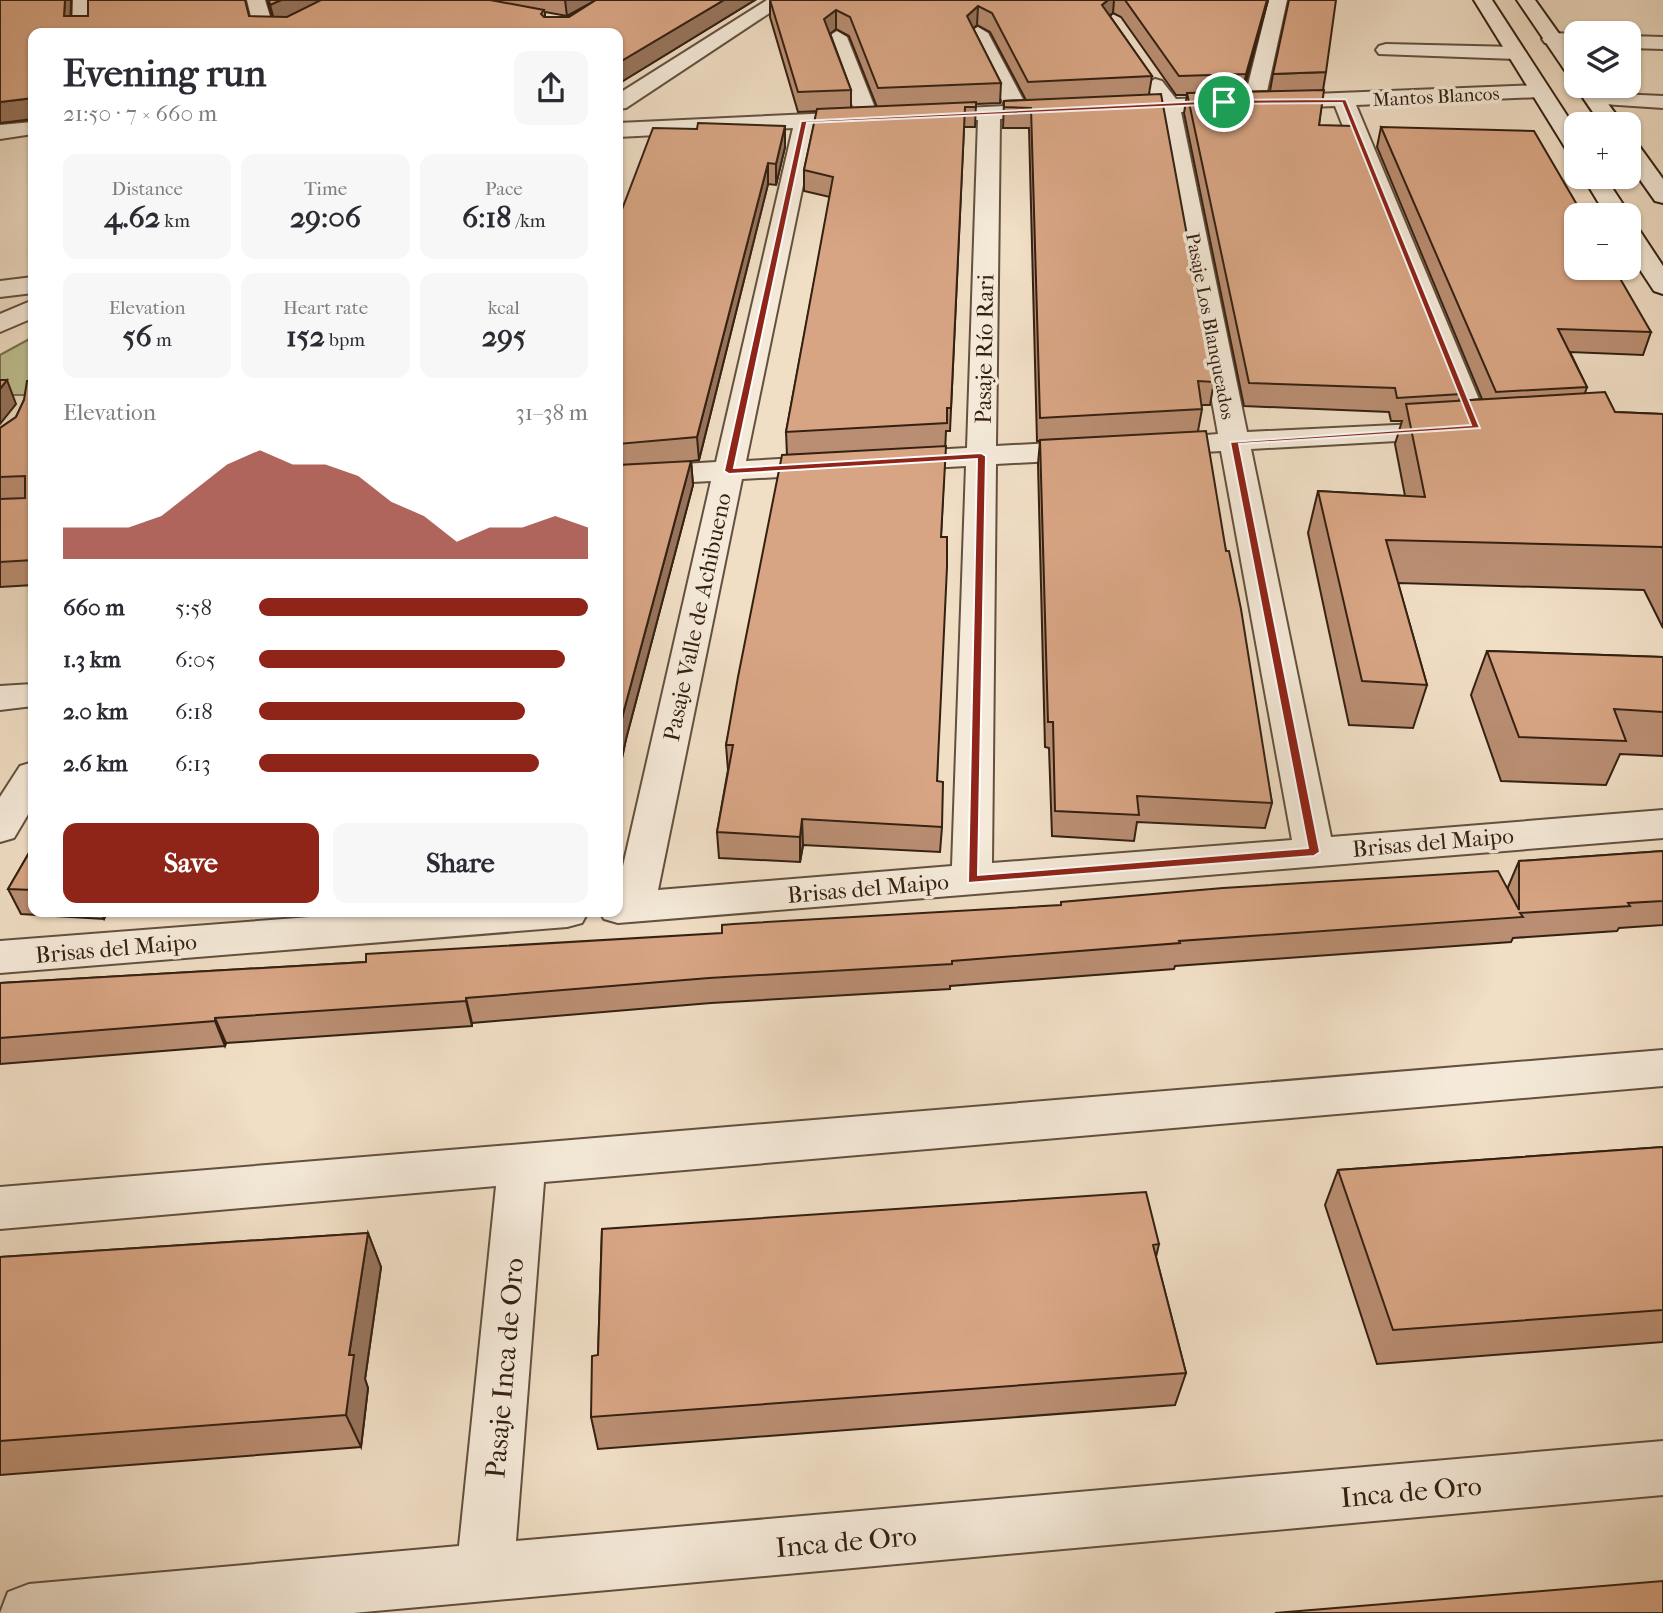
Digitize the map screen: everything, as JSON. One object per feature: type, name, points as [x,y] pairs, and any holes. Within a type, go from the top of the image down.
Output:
[{"type":"street","points":[[82,0],[82,28]]},
{"type":"street","points":[[256,0],[264,28]]},
{"type":"street","points":[[1254,102],[1278,0]]},
{"type":"street","points":[[1483,0],[1564,129]]},
{"type":"street","points":[[1526,0],[1564,56]]},
{"type":"street","points":[[623,100],[782,4]]},
{"type":"street","points":[[978,33],[1004,112]]},
{"type":"street","points":[[837,37],[868,118]]},
{"type":"street","points":[[1552,39],[1564,39]]},
{"type":"street","points":[[1641,42],[1663,43]]},
{"type":"street","points":[[1386,50],[1516,53]]},
{"type":"street","name":"Pasaje Los Blanqueados","points":[[1140,63],[1169,104],[1314,852]]},
{"type":"street","points":[[671,70],[712,68]]},
{"type":"street","name":"Mantos Blancos","points":[[623,134],[868,118],[1169,104],[1344,101],[1540,91]]},
{"type":"street","points":[[1634,98],[1663,102]]},
{"type":"street","points":[[623,477],[1489,427],[1344,101]]},
{"type":"street","name":"Pasaje Río Rari","points":[[972,880],[981,456],[1004,112]]},
{"type":"street","name":"Pasaje Valle de Achibueno","points":[[626,907],[729,471],[805,121]]},
{"type":"street","points":[[0,132],[28,129]]},
{"type":"street","points":[[1641,164],[1661,190]]},
{"type":"street","points":[[1641,252],[1663,286]]},
{"type":"street","points":[[0,289],[28,286]]},
{"type":"street","points":[[0,324],[28,310]]},
{"type":"street","points":[[0,698],[28,695]]},
{"type":"street","points":[[0,828],[28,783]]},
{"type":"street","name":"Brisas del Maipo","points":[[626,907],[1663,824]]},
{"type":"street","name":"Brisas del Maipo","points":[[0,957],[287,923],[439,917]]},
{"type":"street","points":[[0,1208],[1663,1068]]},
{"type":"street","name":"Pasaje Inca de Oro","points":[[485,1573],[522,1164]]},
{"type":"street","name":"Inca de Oro","points":[[29,1613],[1663,1468]]},
{"type":"green space","points":[[28,340],[28,390],[24,395],[0,395],[0,355]]},
{"type":"building","points":[[0,0],[65,0],[64,16],[88,16],[88,0],[245,0],[249,16],[287,17],[321,0],[490,0],[544,10],[541,14],[544,17],[569,17],[596,0],[724,0],[623,60],[623,28],[28,28],[28,99],[0,102]]},
{"type":"building","points":[[770,0],[1108,0],[1102,5],[1152,76],[1028,82],[992,13],[978,6],[967,16],[1001,83],[878,88],[850,17],[836,10],[824,19],[851,90],[798,92]]},
{"type":"building","points":[[1125,0],[1267,0],[1246,74],[1179,76]]},
{"type":"building","points":[[1289,0],[1336,0],[1326,72],[1273,74]]},
{"type":"building","points":[[1324,90],[1319,125],[1353,126],[1461,394],[1397,398],[1395,388],[1249,383],[1187,93]]},
{"type":"building","points":[[1161,94],[1214,382],[1198,381],[1202,409],[1040,418],[1031,108],[1004,107],[1004,101]]},
{"type":"building","points":[[976,102],[976,107],[965,107],[951,408],[947,408],[947,423],[786,432],[833,177],[804,170],[817,109]]},
{"type":"building","points":[[698,123],[785,126],[776,164],[768,163],[697,437],[623,444],[623,207],[653,128],[697,129]]},
{"type":"building","points":[[1381,127],[1534,131],[1564,182],[1564,189],[1568,189],[1576,203],[1564,203],[1564,280],[1621,280],[1651,332],[1558,329],[1587,387],[1496,392]]},
{"type":"building","points":[[0,380],[7,380],[0,389]]},
{"type":"building","points":[[28,381],[28,560],[0,562],[0,499],[25,498],[25,476],[0,477],[0,428],[16,417],[24,400]]},
{"type":"building","points":[[1605,392],[1615,412],[1663,414],[1663,549],[1386,540],[1427,685],[1362,681],[1318,491],[1425,497],[1406,404]]},
{"type":"building","points":[[1206,431],[1226,551],[1229,551],[1241,609],[1272,803],[1137,796],[1139,815],[1055,811],[1053,722],[1048,722],[1040,440]]},
{"type":"building","points":[[946,446],[941,537],[947,537],[947,567],[937,781],[943,782],[942,827],[802,819],[800,837],[717,832],[733,745],[726,745],[782,455]]},
{"type":"building","points":[[691,461],[623,714],[623,465]]},
{"type":"building","points":[[1487,651],[1663,657],[1663,712],[1614,709],[1626,741],[1519,737]]},
{"type":"building","points":[[1663,851],[1663,901],[1628,903],[1630,906],[1520,913],[1523,917],[1179,941],[1180,943],[952,961],[952,964],[709,978],[466,998],[466,1001],[215,1018],[215,1021],[0,1038],[0,983],[366,962],[366,954],[722,933],[722,925],[734,924],[1061,905],[1061,902],[1223,888],[1498,871],[1519,910],[1519,861]]},
{"type":"building","points":[[28,855],[28,890],[8,889]]},
{"type":"building","points":[[1663,1147],[1663,1310],[1393,1330],[1338,1170]]},
{"type":"building","points":[[1146,1192],[1159,1244],[1153,1245],[1186,1373],[591,1417],[592,1356],[598,1355],[602,1229]]},
{"type":"building","points":[[368,1233],[349,1355],[354,1355],[346,1415],[0,1441],[0,1257]]},
{"type":"building","points":[[1663,1581],[1663,1613],[1275,1613]]},
{"type":"route","points":[[1344,101],[1476,428],[1234,442],[1314,852],[972,880],[981,456],[729,471],[805,121],[1224,102],[1344,101]]}]
